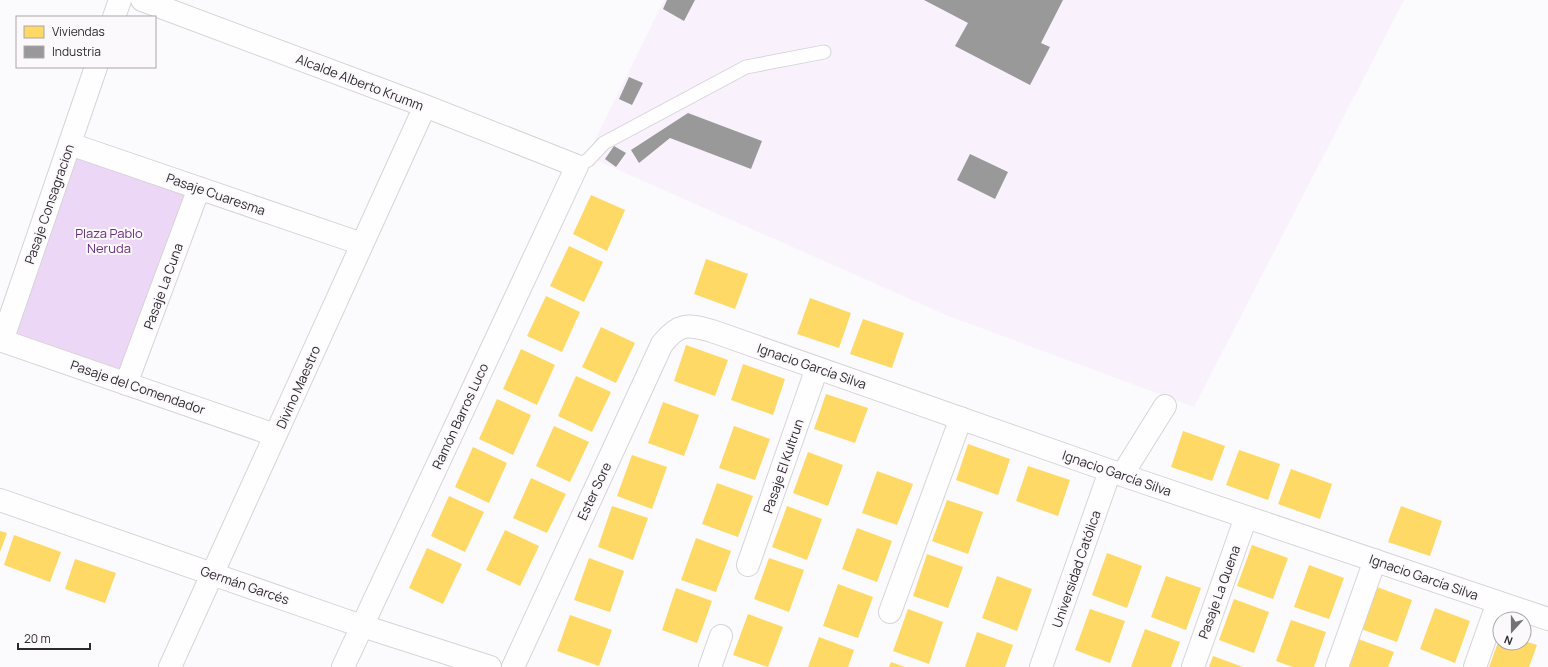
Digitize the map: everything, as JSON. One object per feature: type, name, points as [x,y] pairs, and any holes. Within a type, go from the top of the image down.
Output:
[{"type":"street","points":[[114,16],[120,0]]},
{"type":"street","name":"Alcalde Alberto Krumm","points":[[142,0],[425,106],[577,166]]},
{"type":"street","name":"Pasaje Consagracion","points":[[1,340],[96,68]]},
{"type":"street","name":"Divino Maestro","points":[[170,667],[425,106]]},
{"type":"street","name":"Pasaje Cuaresma","points":[[70,144],[362,244]]},
{"type":"street","name":"Ramón Barros Luco","points":[[343,667],[577,166]]},
{"type":"street","name":"Pasaje La Cuna","points":[[126,384],[199,188]]},
{"type":"street","name":"Ignacio García Silva","points":[[687,326],[712,331],[1116,473],[1548,619]]},
{"type":"street","name":"Ester Sore","points":[[513,667],[662,344],[673,332],[687,326]]},
{"type":"street","name":"Pasaje del Comendador","points":[[1,340],[275,435]]},
{"type":"street","name":"Pasaje El Kultrun","points":[[748,565],[818,368]]},
{"type":"street","name":"Universidad Católica","points":[[1041,667],[1116,473],[1165,406]]},
{"type":"street","points":[[890,612],[961,418]]},
{"type":"street","name":"Germán Garcés","points":[[0,500],[362,626],[490,667]]},
{"type":"street","name":"Pasaje La Quena","points":[[1192,667],[1246,517]]},
{"type":"street","points":[[1337,667],[1375,560]]},
{"type":"street","points":[[1475,667],[1498,602]]},
{"type":"street","points":[[710,667],[721,636]]},
{"type":"lane","points":[[577,166],[588,160],[604,143],[746,67],[824,52]]},
{"type":"shaded area","points":[[664,0],[1404,0],[1194,407],[946,315],[587,156]]},
{"type":"green space","name":"Plaza Pablo Neruda","points":[[80,156],[184,191],[188,203],[117,376],[19,343],[13,330],[71,159]]},
{"type":"building: Viviendas","points":[[591,195],[625,210],[607,251],[573,234]]},
{"type":"building: Viviendas","points":[[569,246],[603,262],[584,302],[550,286]]},
{"type":"building: Viviendas","points":[[706,259],[748,274],[735,309],[694,294]]},
{"type":"building: Viviendas","points":[[546,296],[580,312],[562,352],[527,336]]},
{"type":"building: Viviendas","points":[[810,298],[851,313],[839,348],[797,334]]},
{"type":"building: Viviendas","points":[[863,319],[904,333],[892,368],[850,354]]},
{"type":"building: Viviendas","points":[[601,327],[635,343],[616,383],[582,367]]},
{"type":"building: Viviendas","points":[[686,345],[728,360],[715,396],[674,381]]},
{"type":"building: Viviendas","points":[[521,349],[555,365],[537,405],[503,389]]},
{"type":"building: Viviendas","points":[[743,364],[785,379],[773,415],[731,400]]},
{"type":"building: Viviendas","points":[[576,376],[611,392],[592,432],[558,416]]},
{"type":"building: Viviendas","points":[[826,394],[868,408],[855,443],[814,429]]},
{"type":"building: Viviendas","points":[[497,399],[531,415],[513,455],[479,439]]},
{"type":"building: Viviendas","points":[[663,402],[699,415],[684,456],[648,443]]},
{"type":"building: Viviendas","points":[[554,426],[589,442],[570,482],[536,466]]},
{"type":"building: Viviendas","points":[[734,426],[770,439],[755,480],[719,468]]},
{"type":"building: Viviendas","points":[[1183,431],[1225,446],[1212,481],[1171,467]]},
{"type":"building: Viviendas","points":[[968,444],[1010,459],[998,495],[956,480]]},
{"type":"building: Viviendas","points":[[473,447],[507,463],[489,503],[455,487]]},
{"type":"building: Viviendas","points":[[1239,450],[1280,464],[1268,500],[1226,485]]},
{"type":"building: Viviendas","points":[[808,452],[843,465],[828,506],[793,493]]},
{"type":"building: Viviendas","points":[[632,455],[667,467],[652,509],[617,496]]},
{"type":"building: Viviendas","points":[[1028,466],[1070,480],[1058,516],[1016,501]]},
{"type":"building: Viviendas","points":[[1291,469],[1332,484],[1320,519],[1278,504]]},
{"type":"building: Viviendas","points":[[877,471],[913,484],[897,525],[862,513]]},
{"type":"building: Viviendas","points":[[531,478],[566,494],[547,533],[513,518]]},
{"type":"building: Viviendas","points":[[717,483],[753,496],[738,537],[702,524]]},
{"type":"building: Viviendas","points":[[449,496],[484,512],[465,552],[431,536]]},
{"type":"building: Viviendas","points":[[947,500],[983,512],[968,554],[932,541]]},
{"type":"building: Viviendas","points":[[612,506],[648,518],[633,560],[598,547]]},
{"type":"building: Viviendas","points":[[787,506],[822,519],[807,560],[772,547]]},
{"type":"building: Viviendas","points":[[1401,506],[1442,521],[1430,556],[1388,542]]},
{"type":"building: Viviendas","points":[[857,528],[892,541],[877,582],[842,569]]},
{"type":"building: Viviendas","points":[[505,530],[539,546],[520,586],[486,570]]},
{"type":"building: Viviendas","points":[[0,531],[7,533],[0,552]]},
{"type":"building: Viviendas","points":[[14,535],[61,552],[50,582],[4,565]]},
{"type":"building: Viviendas","points":[[696,538],[731,551],[716,592],[681,580]]},
{"type":"building: Viviendas","points":[[1252,545],[1288,558],[1273,599],[1237,586]]},
{"type":"building: Viviendas","points":[[427,548],[462,564],[443,604],[409,588]]},
{"type":"building: Viviendas","points":[[1107,553],[1142,566],[1127,608],[1092,595]]},
{"type":"building: Viviendas","points":[[927,554],[963,567],[948,608],[913,596]]},
{"type":"building: Viviendas","points":[[589,558],[624,571],[610,612],[574,600]]},
{"type":"building: Viviendas","points":[[769,558],[804,570],[789,612],[754,599]]},
{"type":"building: Viviendas","points":[[75,559],[116,573],[105,603],[65,589]]},
{"type":"building: Viviendas","points":[[1309,565],[1344,578],[1329,619],[1294,607]]},
{"type":"building: Viviendas","points":[[997,576],[1032,589],[1017,631],[982,618]]},
{"type":"building: Viviendas","points":[[1166,576],[1201,588],[1186,630],[1151,617]]},
{"type":"building: Viviendas","points":[[838,584],[873,597],[858,638],[823,626]]},
{"type":"building: Viviendas","points":[[1377,587],[1412,600],[1397,642],[1361,629]]},
{"type":"building: Viviendas","points":[[676,588],[712,601],[697,643],[662,630]]},
{"type":"building: Viviendas","points":[[1234,599],[1269,612],[1254,653],[1219,640]]},
{"type":"building: Viviendas","points":[[1435,608],[1470,621],[1455,663],[1420,649]]},
{"type":"building: Viviendas","points":[[908,609],[943,622],[929,664],[893,651]]},
{"type":"building: Viviendas","points":[[1090,609],[1125,621],[1110,663],[1075,650]]},
{"type":"building: Viviendas","points":[[748,614],[783,627],[768,667],[733,655]]},
{"type":"building: Viviendas","points":[[570,615],[612,630],[599,666],[557,651]]},
{"type":"building: Viviendas","points":[[1291,620],[1326,632],[1314,667],[1293,667],[1276,661]]},
{"type":"building: Viviendas","points":[[1145,629],[1180,642],[1171,667],[1131,667]]},
{"type":"building: Viviendas","points":[[977,632],[1013,645],[1005,667],[965,667]]},
{"type":"building: Viviendas","points":[[819,637],[854,650],[848,667],[808,667]]},
{"type":"building: Viviendas","points":[[1358,639],[1394,652],[1388,667],[1348,667]]},
{"type":"building: Viviendas","points":[[1532,643],[1537,645],[1529,667],[1489,667],[1495,651],[1532,651]]},
{"type":"building: Viviendas","points":[[1213,656],[1243,667],[1209,667]]},
{"type":"building: Viviendas","points":[[891,662],[905,667],[889,667]]},
{"type":"building: Industria","points":[[667,0],[695,0],[684,21],[663,9]]},
{"type":"building: Industria","points":[[924,0],[1063,0],[1041,43],[1050,47],[1030,85],[955,46],[968,23]]},
{"type":"building: Industria","points":[[629,77],[643,83],[632,105],[619,99]]},
{"type":"building: Industria","points":[[688,113],[762,141],[751,169],[670,138],[639,163],[631,150]]},
{"type":"building: Industria","points":[[614,146],[626,153],[616,167],[605,159]]},
{"type":"building: Industria","points":[[970,154],[1008,172],[995,199],[957,180]]}]
